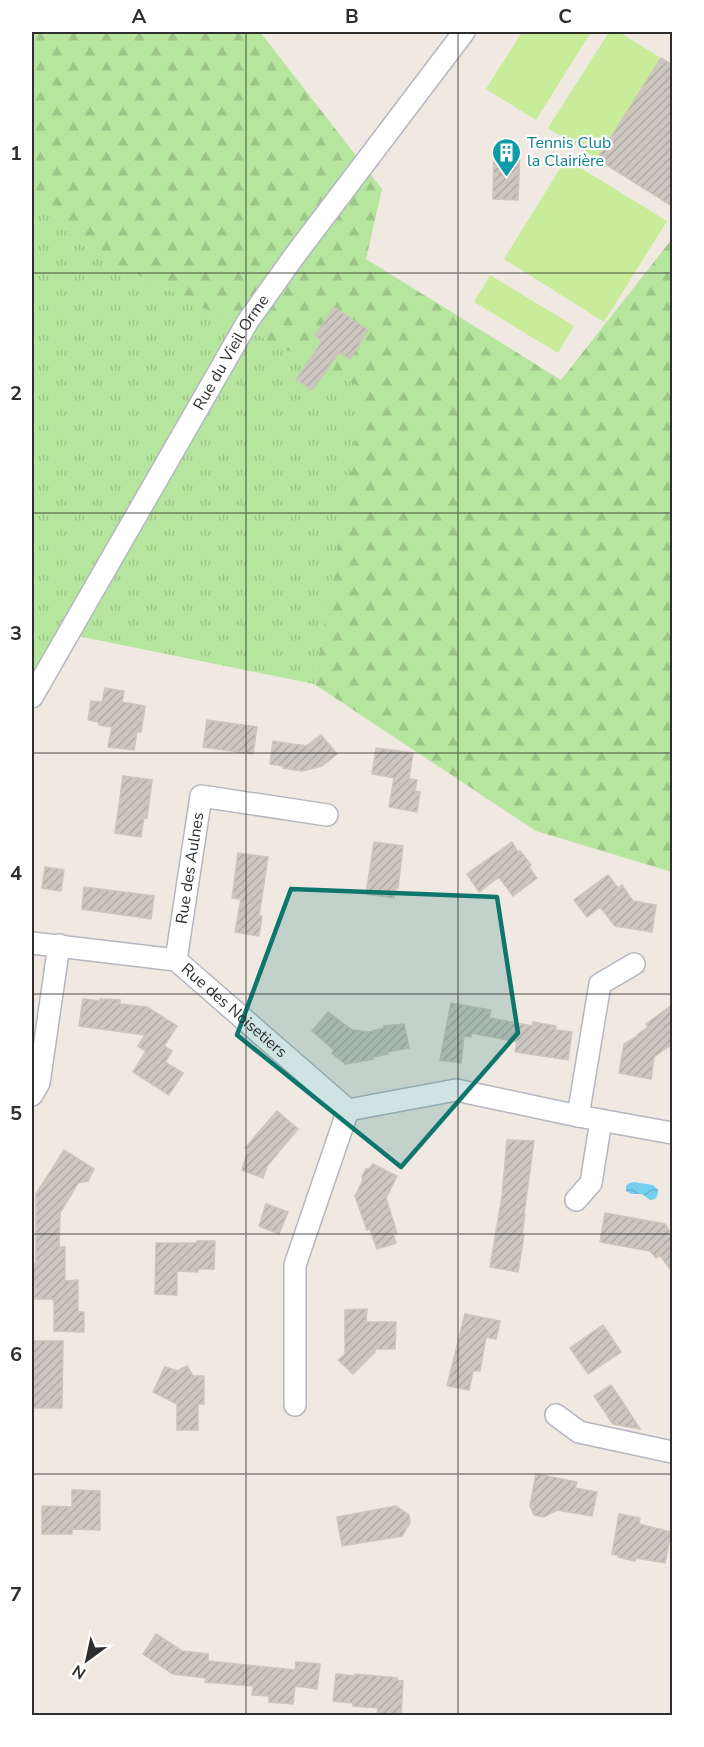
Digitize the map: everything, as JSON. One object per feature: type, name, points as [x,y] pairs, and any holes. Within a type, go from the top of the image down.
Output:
[{"type":"street","name":"Rue du Vieil Orme","points":[[32,697],[248,321],[298,251],[464,32]]},
{"type":"street","name":"Rue des Aulnes","points":[[176,960],[201,796],[327,815]]},
{"type":"street","name":"Rue des Noisetiers","points":[[32,943],[176,960],[348,1110]]},
{"type":"street","points":[[32,1095],[39,1083],[59,945]]},
{"type":"street","points":[[578,1116],[600,984],[634,964]]},
{"type":"street","points":[[295,1405],[295,1265],[348,1110],[456,1090],[672,1133]]},
{"type":"street","points":[[576,1200],[591,1183],[601,1120]]},
{"type":"street","points":[[556,1415],[579,1432],[672,1452]]},
{"type":"highlighted area","points":[[291,889],[497,897],[518,1033],[401,1167],[237,1035]]},
{"type":"green space","points":[[32,32],[260,32],[382,189],[366,259],[561,380],[672,239],[672,872],[536,831],[314,684],[364,389],[87,249],[32,194]]},
{"type":"green space","points":[[522,32],[591,32],[536,120],[486,89]]},
{"type":"green space","points":[[609,32],[619,32],[661,58],[597,159],[548,128]]},
{"type":"green space","points":[[566,159],[667,221],[604,322],[504,259]]},
{"type":"green space","points":[[32,194],[87,249],[365,388],[314,684],[63,633],[32,688]]},
{"type":"green space","points":[[490,275],[574,326],[558,353],[474,302]]},
{"type":"water","points":[[634,1182],[653,1185],[658,1190],[658,1194],[650,1200],[642,1194],[631,1194],[626,1191],[626,1186]]},
{"type":"building","points":[[661,58],[672,65],[672,206],[597,159]]},
{"type":"building","name":"Tennis Club la Clairière","points":[[494,149],[520,150],[518,200],[493,199]]},
{"type":"building","points":[[334,307],[368,330],[350,359],[339,352],[312,390],[296,380],[322,341],[315,336]]},
{"type":"building","points":[[105,688],[124,691],[122,702],[145,706],[141,732],[137,732],[134,750],[108,747],[112,727],[88,720],[91,701],[102,702]]},
{"type":"building","points":[[207,720],[257,727],[253,754],[203,747]]},
{"type":"building","points":[[321,735],[337,754],[322,766],[302,771],[270,764],[273,741],[306,746]]},
{"type":"building","points":[[376,748],[413,753],[409,779],[417,780],[415,791],[420,792],[417,812],[389,807],[395,778],[372,774]]},
{"type":"building","points":[[123,776],[152,780],[147,818],[144,817],[141,837],[115,833]]},
{"type":"building","points":[[374,842],[403,846],[398,888],[396,888],[394,898],[366,894]]},
{"type":"building","points":[[512,842],[531,865],[529,867],[537,878],[513,896],[499,877],[479,892],[467,874]]},
{"type":"building","points":[[238,853],[268,857],[259,916],[262,916],[259,936],[235,932],[241,899],[232,898]]},
{"type":"building","points":[[45,867],[64,870],[61,891],[42,888]]},
{"type":"building","points":[[608,875],[618,888],[622,885],[633,901],[656,905],[652,932],[615,926],[600,907],[587,917],[574,900]]},
{"type":"building","points":[[84,887],[154,896],[151,919],[82,909]]},
{"type":"building","points":[[83,999],[120,1000],[120,1004],[147,1007],[177,1026],[164,1046],[172,1051],[165,1062],[183,1073],[169,1095],[133,1072],[146,1051],[138,1046],[145,1035],[79,1026]]},
{"type":"building","points":[[451,1003],[491,1010],[489,1018],[533,1026],[533,1022],[556,1026],[555,1030],[572,1032],[568,1060],[515,1052],[517,1042],[472,1033],[471,1037],[464,1036],[461,1063],[440,1060]]},
{"type":"building","points":[[672,1005],[672,1044],[654,1057],[651,1079],[619,1073],[624,1044],[638,1036],[648,1027],[646,1024]]},
{"type":"building","points":[[328,1012],[352,1030],[369,1032],[384,1028],[384,1026],[404,1024],[409,1048],[387,1052],[388,1054],[373,1057],[373,1059],[345,1064],[332,1053],[334,1050],[312,1031]]},
{"type":"building","points":[[277,1111],[298,1129],[267,1166],[263,1178],[242,1170],[248,1150],[245,1148]]},
{"type":"building","points":[[507,1140],[534,1141],[518,1272],[490,1267],[502,1196]]},
{"type":"building","points":[[64,1150],[94,1169],[88,1181],[78,1183],[60,1213],[59,1247],[65,1247],[65,1281],[78,1280],[78,1312],[84,1312],[84,1332],[54,1331],[54,1299],[35,1299],[35,1280],[32,1280],[32,1264],[36,1264],[36,1194]]},
{"type":"building","points":[[373,1164],[397,1176],[386,1198],[397,1233],[393,1234],[396,1243],[377,1249],[370,1229],[367,1230],[355,1196],[363,1180],[362,1176]]},
{"type":"building","points":[[266,1204],[288,1212],[279,1234],[259,1226]]},
{"type":"building","points":[[605,1213],[665,1224],[672,1235],[672,1272],[660,1255],[656,1258],[650,1251],[600,1242]]},
{"type":"building","points":[[197,1241],[215,1241],[214,1269],[198,1269],[198,1272],[177,1271],[177,1295],[155,1294],[156,1243],[197,1243]]},
{"type":"building","points":[[367,1309],[366,1322],[396,1322],[395,1349],[375,1349],[375,1352],[353,1374],[338,1360],[345,1354],[345,1310]]},
{"type":"building","points":[[465,1314],[500,1321],[496,1339],[486,1337],[480,1371],[473,1371],[469,1390],[447,1386]]},
{"type":"building","points":[[603,1325],[621,1352],[588,1374],[570,1348]]},
{"type":"building","points":[[32,1341],[63,1341],[62,1408],[32,1408]]},
{"type":"building","points":[[187,1366],[193,1376],[204,1376],[204,1404],[198,1404],[198,1430],[177,1430],[177,1404],[153,1392],[165,1367],[177,1371]]},
{"type":"building","points":[[611,1385],[640,1429],[613,1424],[594,1396]]},
{"type":"building","points":[[536,1474],[577,1482],[575,1488],[597,1492],[592,1516],[557,1510],[544,1517],[534,1515],[530,1506]]},
{"type":"building","points":[[72,1490],[100,1491],[100,1530],[72,1529],[72,1534],[42,1534],[42,1506],[72,1507]]},
{"type":"building","points":[[396,1506],[409,1515],[410,1523],[402,1536],[342,1546],[337,1517]]},
{"type":"building","points":[[619,1514],[640,1518],[639,1524],[671,1532],[665,1563],[636,1558],[635,1561],[612,1554]]},
{"type":"building","points":[[156,1634],[182,1651],[208,1654],[208,1661],[295,1670],[296,1662],[320,1664],[317,1689],[295,1686],[293,1704],[269,1702],[269,1696],[252,1695],[253,1686],[205,1682],[206,1678],[173,1674],[143,1654]]},
{"type":"building","points":[[336,1674],[397,1678],[403,1681],[401,1716],[377,1714],[378,1708],[353,1706],[353,1703],[333,1701]]},
{"type":"place","name":"Tennis Club la Clairière","points":[[506,178]]}]
